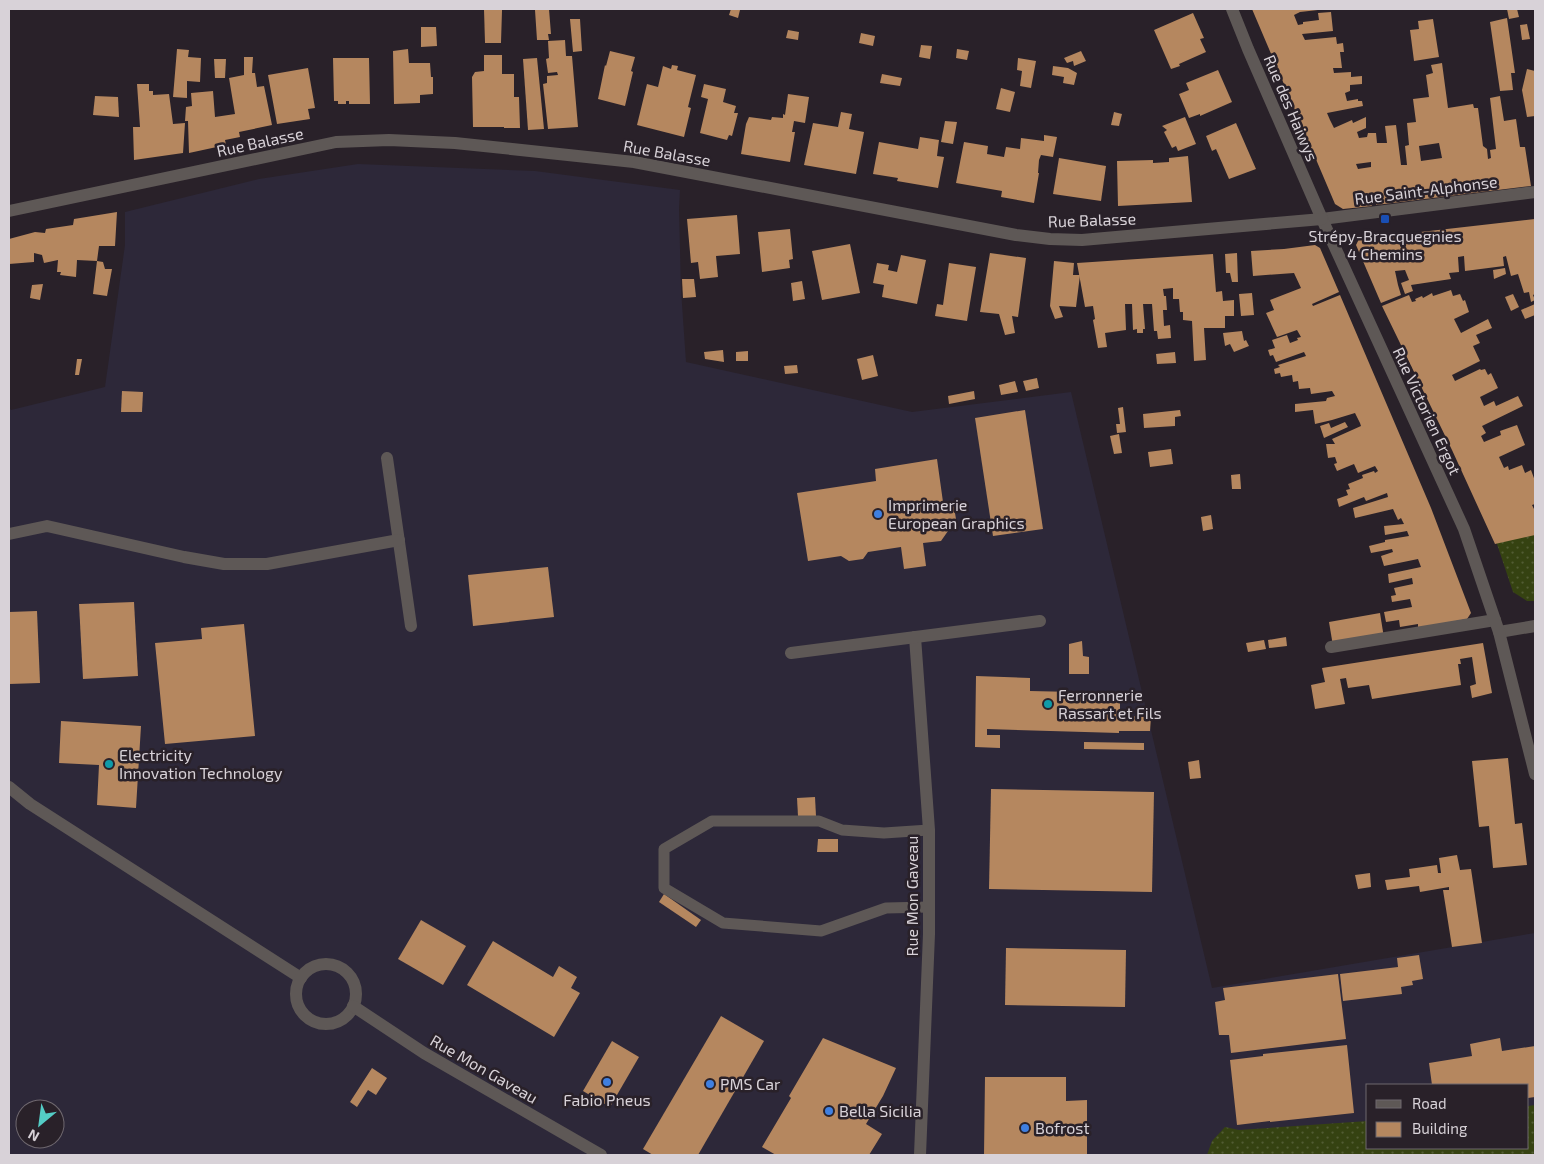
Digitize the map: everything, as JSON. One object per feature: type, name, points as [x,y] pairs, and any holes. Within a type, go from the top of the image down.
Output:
[{"type":"street","name":"Rue des Haiwys","points":[[1232,9],[1322,219]]},
{"type":"street","name":"Rue Balasse","points":[[9,210],[18,210],[336,142],[389,140],[455,143],[634,162],[1050,239],[1082,240],[1322,219]]},
{"type":"street","name":"Rue Saint-Alphonse","points":[[1322,219],[1535,192]]},
{"type":"street","name":"Rue Victorien Ergot","points":[[1322,219],[1464,529],[1497,626],[1535,774]]},
{"type":"street","points":[[387,458],[411,626]]},
{"type":"street","points":[[9,534],[47,526],[184,557],[224,564],[268,564],[398,540]]},
{"type":"street","points":[[792,653],[1040,620]]},
{"type":"street","points":[[1331,646],[1497,626],[1535,626]]},
{"type":"street","name":"Rue Mon Gaveau","points":[[915,637],[929,830],[929,907],[920,1155]]},
{"type":"street","points":[[9,787],[30,804],[301,978]]},
{"type":"street","points":[[326,964],[336,966],[345,971],[355,987],[356,997],[353,1006],[348,1014],[340,1020],[331,1023],[321,1023],[312,1020],[304,1014],[299,1006],[296,997],[297,987],[301,978],[308,970],[326,964]]},
{"type":"street","name":"Rue Mon Gaveau","points":[[353,1006],[424,1054],[601,1155]]},
{"type":"lane","points":[[929,830],[884,833],[842,830],[819,820],[712,821],[664,849],[664,888],[723,923],[821,931],[886,908],[929,907]]},
{"type":"shaded area","points":[[358,164],[535,171],[680,190],[681,290],[686,362],[912,412],[1071,392],[1212,988],[1535,933],[1535,1155],[9,1155],[9,407],[11,410],[105,387],[125,245],[125,212],[259,179]]},
{"type":"green space","points":[[1535,530],[1535,601],[1527,601],[1513,592],[1495,538]]},
{"type":"green space","points":[[1535,1105],[1535,1155],[1207,1155],[1212,1141],[1225,1127],[1239,1130],[1366,1121],[1366,1149],[1529,1149],[1529,1106]]},
{"type":"building","points":[[484,9],[502,10],[501,43],[485,43]]},
{"type":"building","points":[[549,9],[551,34],[548,34],[549,40],[537,40],[535,10]]},
{"type":"building","points":[[731,9],[740,10],[738,18],[729,15]]},
{"type":"building","points":[[1252,9],[1318,9],[1294,15],[1298,25],[1303,24],[1303,22],[1319,20],[1318,13],[1331,12],[1333,31],[1302,34],[1305,40],[1336,37],[1337,44],[1343,43],[1344,52],[1340,52],[1342,68],[1333,68],[1334,73],[1351,72],[1351,77],[1362,76],[1362,84],[1350,85],[1350,91],[1345,93],[1347,101],[1358,99],[1358,101],[1362,101],[1363,106],[1327,113],[1330,120],[1334,128],[1352,120],[1353,123],[1366,117],[1366,128],[1357,132],[1359,138],[1367,137],[1368,133],[1376,133],[1377,143],[1387,143],[1385,126],[1396,125],[1401,165],[1407,165],[1405,146],[1409,145],[1407,123],[1416,122],[1413,99],[1429,97],[1426,75],[1433,73],[1431,65],[1442,63],[1448,108],[1473,104],[1474,108],[1478,108],[1483,146],[1487,149],[1488,159],[1491,158],[1490,150],[1496,149],[1490,98],[1500,96],[1504,121],[1516,119],[1520,147],[1525,147],[1531,186],[1376,205],[1376,203],[1371,204],[1372,206],[1343,209],[1335,204]],"holes":[[[1439,143],[1442,158],[1421,161],[1419,146]],[[1371,162],[1371,167],[1358,169],[1356,164]]]},
{"type":"building","points":[[1507,9],[1517,9],[1519,17],[1509,19]]},
{"type":"building","points":[[1193,13],[1204,38],[1200,39],[1206,52],[1171,69],[1154,30]]},
{"type":"building","points":[[1507,18],[1515,73],[1511,73],[1513,90],[1500,91],[1490,22]]},
{"type":"building","points":[[570,19],[580,19],[582,51],[573,52]]},
{"type":"building","points":[[1433,19],[1439,57],[1414,61],[1410,30],[1419,29],[1418,21]]},
{"type":"building","points":[[1527,24],[1530,39],[1522,40],[1520,25]]},
{"type":"building","points":[[421,27],[436,27],[437,46],[421,47]]},
{"type":"building","points":[[788,30],[799,32],[798,40],[786,38]]},
{"type":"building","points":[[861,33],[875,36],[873,46],[859,43]]},
{"type":"building","points":[[565,40],[566,56],[572,56],[578,127],[548,129],[543,84],[547,83],[547,76],[558,75],[557,72],[548,73],[546,59],[549,58],[548,41]]},
{"type":"building","points":[[921,45],[932,46],[930,59],[919,57]]},
{"type":"building","points":[[177,49],[189,50],[188,57],[201,58],[200,82],[187,81],[187,98],[173,97]]},
{"type":"building","points":[[408,49],[409,63],[430,63],[431,77],[433,77],[433,94],[420,95],[420,103],[394,104],[393,51]]},
{"type":"building","points":[[957,49],[969,51],[967,60],[956,58]]},
{"type":"building","points":[[610,51],[635,57],[625,106],[598,99]]},
{"type":"building","points":[[1081,51],[1086,61],[1074,66],[1073,61],[1067,63],[1064,58]]},
{"type":"building","points":[[484,55],[502,55],[502,74],[514,74],[514,97],[519,97],[520,128],[473,127],[472,77],[475,72],[484,71]]},
{"type":"building","points":[[244,57],[253,57],[252,73],[255,73],[257,87],[264,86],[272,125],[239,132],[240,137],[225,140],[226,145],[189,153],[188,121],[185,121],[186,107],[192,106],[191,93],[213,91],[215,117],[235,114],[229,78],[244,75]]},
{"type":"building","points":[[333,58],[369,58],[370,104],[349,104],[349,101],[346,101],[346,104],[338,104],[338,101],[334,101]]},
{"type":"building","points":[[537,58],[544,129],[528,130],[523,59]]},
{"type":"building","points":[[1018,58],[1036,61],[1031,88],[1020,86],[1022,71],[1017,70]]},
{"type":"building","points":[[214,59],[226,59],[225,78],[215,78]]},
{"type":"building","points":[[672,65],[678,66],[677,70],[696,75],[688,107],[691,108],[684,137],[637,125],[647,84],[658,87],[663,66],[671,69]]},
{"type":"building","points":[[1053,66],[1068,68],[1077,73],[1074,85],[1063,83],[1064,77],[1052,75]]},
{"type":"building","points":[[308,68],[315,108],[308,109],[310,119],[277,124],[268,75]]},
{"type":"building","points":[[1527,69],[1535,71],[1535,116],[1527,117],[1522,90]]},
{"type":"building","points":[[1218,70],[1232,102],[1200,116],[1200,114],[1189,118],[1179,94],[1189,90],[1186,83]]},
{"type":"building","points":[[882,74],[902,78],[900,86],[880,83]]},
{"type":"building","points":[[137,84],[149,84],[149,91],[153,91],[153,95],[169,94],[173,124],[185,123],[183,153],[134,160],[133,127],[140,127]]},
{"type":"building","points":[[704,84],[726,89],[723,102],[736,106],[734,113],[738,113],[732,136],[729,135],[727,140],[700,133],[708,99],[701,97]]},
{"type":"building","points":[[1001,88],[1015,92],[1010,112],[996,109]]},
{"type":"building","points":[[788,94],[809,97],[805,123],[794,121],[792,132],[795,132],[790,162],[741,154],[749,117],[771,120],[772,117],[783,118]]},
{"type":"building","points":[[95,96],[118,97],[119,117],[93,115]]},
{"type":"building","points":[[841,112],[852,114],[849,129],[864,132],[856,174],[804,165],[813,123],[838,127]]},
{"type":"building","points":[[1114,112],[1122,114],[1119,126],[1111,125]]},
{"type":"building","points":[[1185,117],[1196,144],[1178,151],[1176,146],[1172,148],[1164,132],[1167,130],[1162,126]]},
{"type":"building","points":[[945,121],[957,122],[953,144],[941,142]]},
{"type":"building","points":[[1236,123],[1256,169],[1229,179],[1216,149],[1212,151],[1206,136]]},
{"type":"building","points":[[1044,135],[1057,137],[1053,157],[1041,155],[1039,160],[1039,173],[1034,203],[1001,197],[1002,191],[956,183],[964,142],[988,146],[987,154],[1004,157],[1006,147],[1020,149],[1021,138],[1044,141]]},
{"type":"building","points":[[920,137],[939,140],[937,156],[944,157],[938,188],[897,181],[898,178],[873,174],[879,142],[918,149]]},
{"type":"building","points":[[1188,156],[1192,202],[1118,206],[1117,161],[1153,160],[1153,163],[1169,162],[1169,158]]},
{"type":"building","points":[[1059,158],[1106,166],[1101,201],[1053,194]]},
{"type":"building","points":[[117,212],[115,246],[99,246],[97,261],[77,260],[76,277],[60,275],[61,272],[57,272],[58,260],[44,263],[42,255],[34,253],[34,262],[9,264],[9,239],[35,232],[45,233],[46,229],[73,225],[74,219]]},
{"type":"building","points":[[737,215],[740,254],[716,256],[718,277],[700,279],[698,262],[691,263],[687,219]]},
{"type":"building","points":[[1535,219],[1535,294],[1533,295],[1535,300],[1531,302],[1529,292],[1524,293],[1518,274],[1511,276],[1506,256],[1503,257],[1504,266],[1465,271],[1464,256],[1458,257],[1459,272],[1449,273],[1451,279],[1411,285],[1413,291],[1405,294],[1401,283],[1409,280],[1405,270],[1395,271],[1401,295],[1381,303],[1356,245],[1359,239]]},
{"type":"building","points":[[790,229],[793,259],[789,260],[790,268],[762,272],[758,232]]},
{"type":"building","points":[[850,244],[860,293],[822,300],[812,251]]},
{"type":"building","points":[[1315,245],[1320,248],[1339,292],[1312,304],[1313,306],[1340,295],[1431,508],[1471,613],[1467,619],[1418,628],[1418,624],[1400,627],[1399,620],[1386,622],[1384,612],[1412,607],[1410,599],[1392,602],[1391,596],[1396,595],[1394,588],[1413,584],[1412,578],[1389,583],[1388,574],[1421,567],[1418,559],[1384,566],[1381,556],[1393,552],[1392,549],[1371,553],[1369,546],[1385,542],[1385,540],[1409,536],[1407,531],[1385,535],[1384,526],[1404,524],[1401,518],[1398,520],[1393,509],[1355,518],[1353,508],[1388,497],[1387,493],[1366,501],[1364,497],[1339,507],[1337,499],[1348,495],[1346,490],[1350,489],[1348,484],[1363,478],[1362,475],[1378,471],[1375,466],[1358,473],[1354,464],[1337,471],[1334,464],[1337,463],[1335,457],[1328,458],[1326,444],[1335,444],[1332,439],[1361,426],[1360,423],[1355,413],[1315,424],[1313,410],[1295,412],[1295,404],[1326,401],[1327,398],[1335,396],[1332,391],[1311,394],[1310,388],[1299,389],[1298,381],[1293,382],[1292,375],[1281,377],[1280,373],[1275,374],[1274,369],[1280,367],[1278,365],[1306,356],[1304,352],[1276,362],[1273,355],[1270,356],[1268,350],[1275,348],[1272,340],[1287,335],[1290,343],[1301,337],[1297,330],[1277,337],[1266,313],[1274,310],[1270,300],[1301,288],[1294,273],[1253,276],[1251,251]]},
{"type":"building","points":[[990,253],[1026,258],[1018,317],[1012,316],[1015,333],[1005,335],[999,314],[980,312]]},
{"type":"building","points":[[1237,253],[1238,282],[1232,282],[1230,273],[1226,273],[1225,254]]},
{"type":"building","points":[[1213,254],[1216,292],[1222,291],[1223,301],[1234,300],[1234,316],[1225,316],[1225,328],[1204,328],[1206,360],[1194,361],[1192,321],[1183,320],[1179,299],[1173,299],[1173,288],[1163,289],[1164,296],[1166,296],[1167,310],[1163,310],[1164,326],[1170,325],[1171,338],[1158,339],[1157,331],[1154,331],[1152,304],[1143,304],[1145,329],[1143,329],[1143,333],[1137,333],[1137,329],[1133,330],[1132,304],[1125,304],[1126,330],[1105,333],[1107,347],[1098,348],[1093,320],[1095,319],[1093,306],[1085,307],[1077,263]]},
{"type":"building","points":[[901,255],[926,260],[917,304],[882,297],[884,285],[873,283],[877,263],[889,265],[888,270],[897,272]]},
{"type":"building","points":[[97,261],[103,262],[105,269],[112,269],[107,296],[93,294]]},
{"type":"building","points":[[1054,261],[1074,263],[1073,275],[1080,275],[1076,307],[1059,306],[1063,317],[1055,319],[1050,306]]},
{"type":"building","points":[[949,263],[976,267],[967,321],[935,316],[937,304],[943,305]]},
{"type":"building","points":[[1505,268],[1506,274],[1494,279],[1493,270]]},
{"type":"building","points":[[682,279],[694,279],[696,297],[683,298]]},
{"type":"building","points":[[802,281],[805,299],[793,301],[791,283]]},
{"type":"building","points":[[43,284],[40,300],[30,298],[32,285]]},
{"type":"building","points":[[1451,290],[1453,296],[1460,294],[1463,301],[1465,300],[1469,312],[1454,319],[1461,333],[1488,319],[1492,328],[1476,335],[1480,343],[1473,346],[1480,361],[1452,375],[1455,381],[1480,369],[1485,369],[1488,375],[1491,373],[1498,388],[1480,397],[1484,406],[1494,401],[1496,406],[1518,396],[1523,406],[1482,426],[1486,433],[1481,436],[1484,442],[1501,435],[1500,431],[1517,425],[1525,445],[1499,457],[1504,468],[1508,466],[1509,470],[1522,465],[1525,473],[1531,470],[1535,481],[1535,504],[1532,505],[1535,511],[1535,535],[1495,544],[1382,306],[1409,295],[1412,302],[1422,296],[1423,298],[1432,293],[1433,296]]},
{"type":"building","points":[[1252,293],[1254,315],[1241,316],[1239,294]]},
{"type":"building","points":[[1513,294],[1519,307],[1511,311],[1505,297]]},
{"type":"building","points":[[1535,304],[1535,315],[1525,319],[1521,310]]},
{"type":"building","points":[[1242,331],[1244,341],[1246,340],[1249,346],[1234,352],[1230,344],[1225,346],[1223,333]]},
{"type":"building","points":[[723,350],[724,362],[705,359],[704,352]]},
{"type":"building","points":[[748,351],[748,361],[736,361],[736,352]]},
{"type":"building","points":[[1175,352],[1176,363],[1157,364],[1156,354]]},
{"type":"building","points":[[873,355],[878,376],[862,380],[857,359]]},
{"type":"building","points":[[77,359],[82,359],[79,375],[75,375]]},
{"type":"building","points":[[797,365],[798,373],[785,374],[784,366]]},
{"type":"building","points":[[1037,378],[1039,388],[1026,391],[1023,381]]},
{"type":"building","points":[[1015,381],[1018,392],[1001,395],[999,385]]},
{"type":"building","points":[[122,391],[143,392],[142,412],[121,412]]},
{"type":"building","points":[[974,391],[975,399],[949,404],[948,396]]},
{"type":"building","points":[[1123,407],[1126,432],[1117,433],[1116,424],[1120,424],[1118,408]]},
{"type":"building","points":[[1025,410],[1043,529],[993,536],[975,418]]},
{"type":"building","points":[[1180,410],[1181,416],[1175,417],[1175,426],[1144,428],[1143,414]]},
{"type":"building","points":[[1345,422],[1348,427],[1324,438],[1320,426],[1329,423],[1331,428]]},
{"type":"building","points":[[1119,434],[1122,453],[1114,454],[1110,436]]},
{"type":"building","points":[[1171,449],[1173,464],[1150,467],[1148,452]]},
{"type":"building","name":"Imprimerie European Graphics","points":[[937,459],[943,502],[953,501],[957,525],[947,527],[948,531],[941,541],[923,543],[926,566],[904,569],[901,547],[868,552],[863,559],[849,561],[841,556],[808,561],[797,493],[876,481],[875,469]]},
{"type":"building","points":[[1240,474],[1241,489],[1232,489],[1231,475]]},
{"type":"building","points":[[1211,515],[1213,529],[1203,531],[1201,517]]},
{"type":"building","points":[[548,567],[554,617],[473,626],[468,575]]},
{"type":"building","points":[[134,602],[138,676],[83,679],[79,604]]},
{"type":"building","points":[[37,611],[40,683],[9,684],[9,612]]},
{"type":"building","points":[[1380,613],[1384,638],[1333,646],[1329,622]]},
{"type":"building","points":[[244,624],[255,736],[165,744],[155,643],[202,639],[201,628]]},
{"type":"building","points":[[1286,637],[1287,646],[1269,648],[1268,640]]},
{"type":"building","points":[[1264,640],[1266,649],[1248,652],[1246,643]]},
{"type":"building","points":[[1082,641],[1083,656],[1089,657],[1089,674],[1069,674],[1069,644]]},
{"type":"building","points":[[1483,643],[1492,693],[1472,698],[1470,686],[1476,684],[1472,657],[1460,659],[1461,664],[1458,664],[1461,685],[1372,699],[1369,685],[1348,688],[1346,678],[1340,679],[1345,704],[1315,709],[1311,685],[1325,682],[1322,668]]},
{"type":"building","name":"Ferronnerie Rassart et Fils","points":[[976,676],[1030,678],[1030,691],[1120,693],[1120,716],[1151,717],[1150,731],[1119,731],[1119,733],[987,729],[987,735],[1000,735],[1000,748],[975,747]]},
{"type":"building","name":"Electricity Innovation Technology","points":[[61,721],[141,726],[136,808],[97,805],[99,765],[59,763]]},
{"type":"building","points":[[1084,742],[1144,743],[1144,750],[1084,749]]},
{"type":"building","points":[[1508,758],[1515,824],[1522,823],[1527,865],[1493,868],[1489,826],[1479,827],[1472,761]]},
{"type":"building","points":[[1199,760],[1201,778],[1190,779],[1188,762]]},
{"type":"building","points":[[991,789],[1154,792],[1152,892],[989,889]]},
{"type":"building","points":[[815,797],[816,816],[798,816],[797,798]]},
{"type":"building","points":[[818,839],[838,839],[838,852],[817,852]]},
{"type":"building","points":[[1457,855],[1460,870],[1471,869],[1482,943],[1452,947],[1443,890],[1449,890],[1449,887],[1420,892],[1419,886],[1387,890],[1385,880],[1410,877],[1409,869],[1437,865],[1438,873],[1441,873],[1439,858]]},
{"type":"building","points":[[1370,873],[1371,887],[1358,889],[1355,875]]},
{"type":"building","points":[[664,894],[701,920],[696,927],[659,902]]},
{"type":"building","points":[[421,920],[466,946],[443,985],[398,959]]},
{"type":"building","points":[[493,941],[553,977],[559,966],[577,977],[571,988],[580,993],[554,1037],[467,985]]},
{"type":"building","points":[[1006,948],[1126,950],[1125,1007],[1005,1005]]},
{"type":"building","points":[[1419,955],[1423,979],[1412,981],[1413,985],[1401,987],[1402,994],[1343,1001],[1340,974],[1398,967],[1397,958]]},
{"type":"building","points":[[1338,974],[1346,1039],[1231,1053],[1229,1035],[1219,1035],[1215,1002],[1225,1000],[1223,988]]},
{"type":"building","name":"PMS Car","points":[[721,1016],[764,1041],[698,1155],[653,1155],[643,1149]]},
{"type":"building","name":"Bella Sicilia","points":[[823,1038],[896,1068],[883,1096],[866,1124],[882,1134],[869,1155],[776,1155],[762,1147]]},
{"type":"building","points":[[1500,1038],[1502,1051],[1535,1046],[1535,1097],[1529,1098],[1529,1084],[1432,1084],[1429,1063],[1472,1056],[1470,1044]]},
{"type":"building","name":"Fabio Pneus","points":[[612,1041],[639,1057],[610,1107],[583,1091]]},
{"type":"building","points":[[1347,1045],[1354,1113],[1237,1125],[1230,1060],[1263,1056],[1263,1054]]},
{"type":"building","points":[[372,1068],[387,1078],[376,1095],[368,1090],[357,1107],[350,1102]]},
{"type":"building","name":"Bofrost","points":[[985,1077],[1066,1077],[1066,1101],[1087,1100],[1087,1155],[984,1155]]},
{"type":"place","name":"Strépy-Bracquegnies 4 Chemins","points":[[1385,219]]},
{"type":"place","name":"Imprimerie European Graphics","points":[[878,514]]},
{"type":"place","name":"Ferronnerie Rassart et Fils","points":[[1048,704]]},
{"type":"place","name":"Electricity Innovation Technology","points":[[109,764]]},
{"type":"place","name":"Fabio Pneus","points":[[607,1082]]},
{"type":"place","name":"PMS Car","points":[[710,1084]]},
{"type":"place","name":"Bella Sicilia","points":[[829,1111]]},
{"type":"place","name":"Bofrost","points":[[1025,1128]]}]
